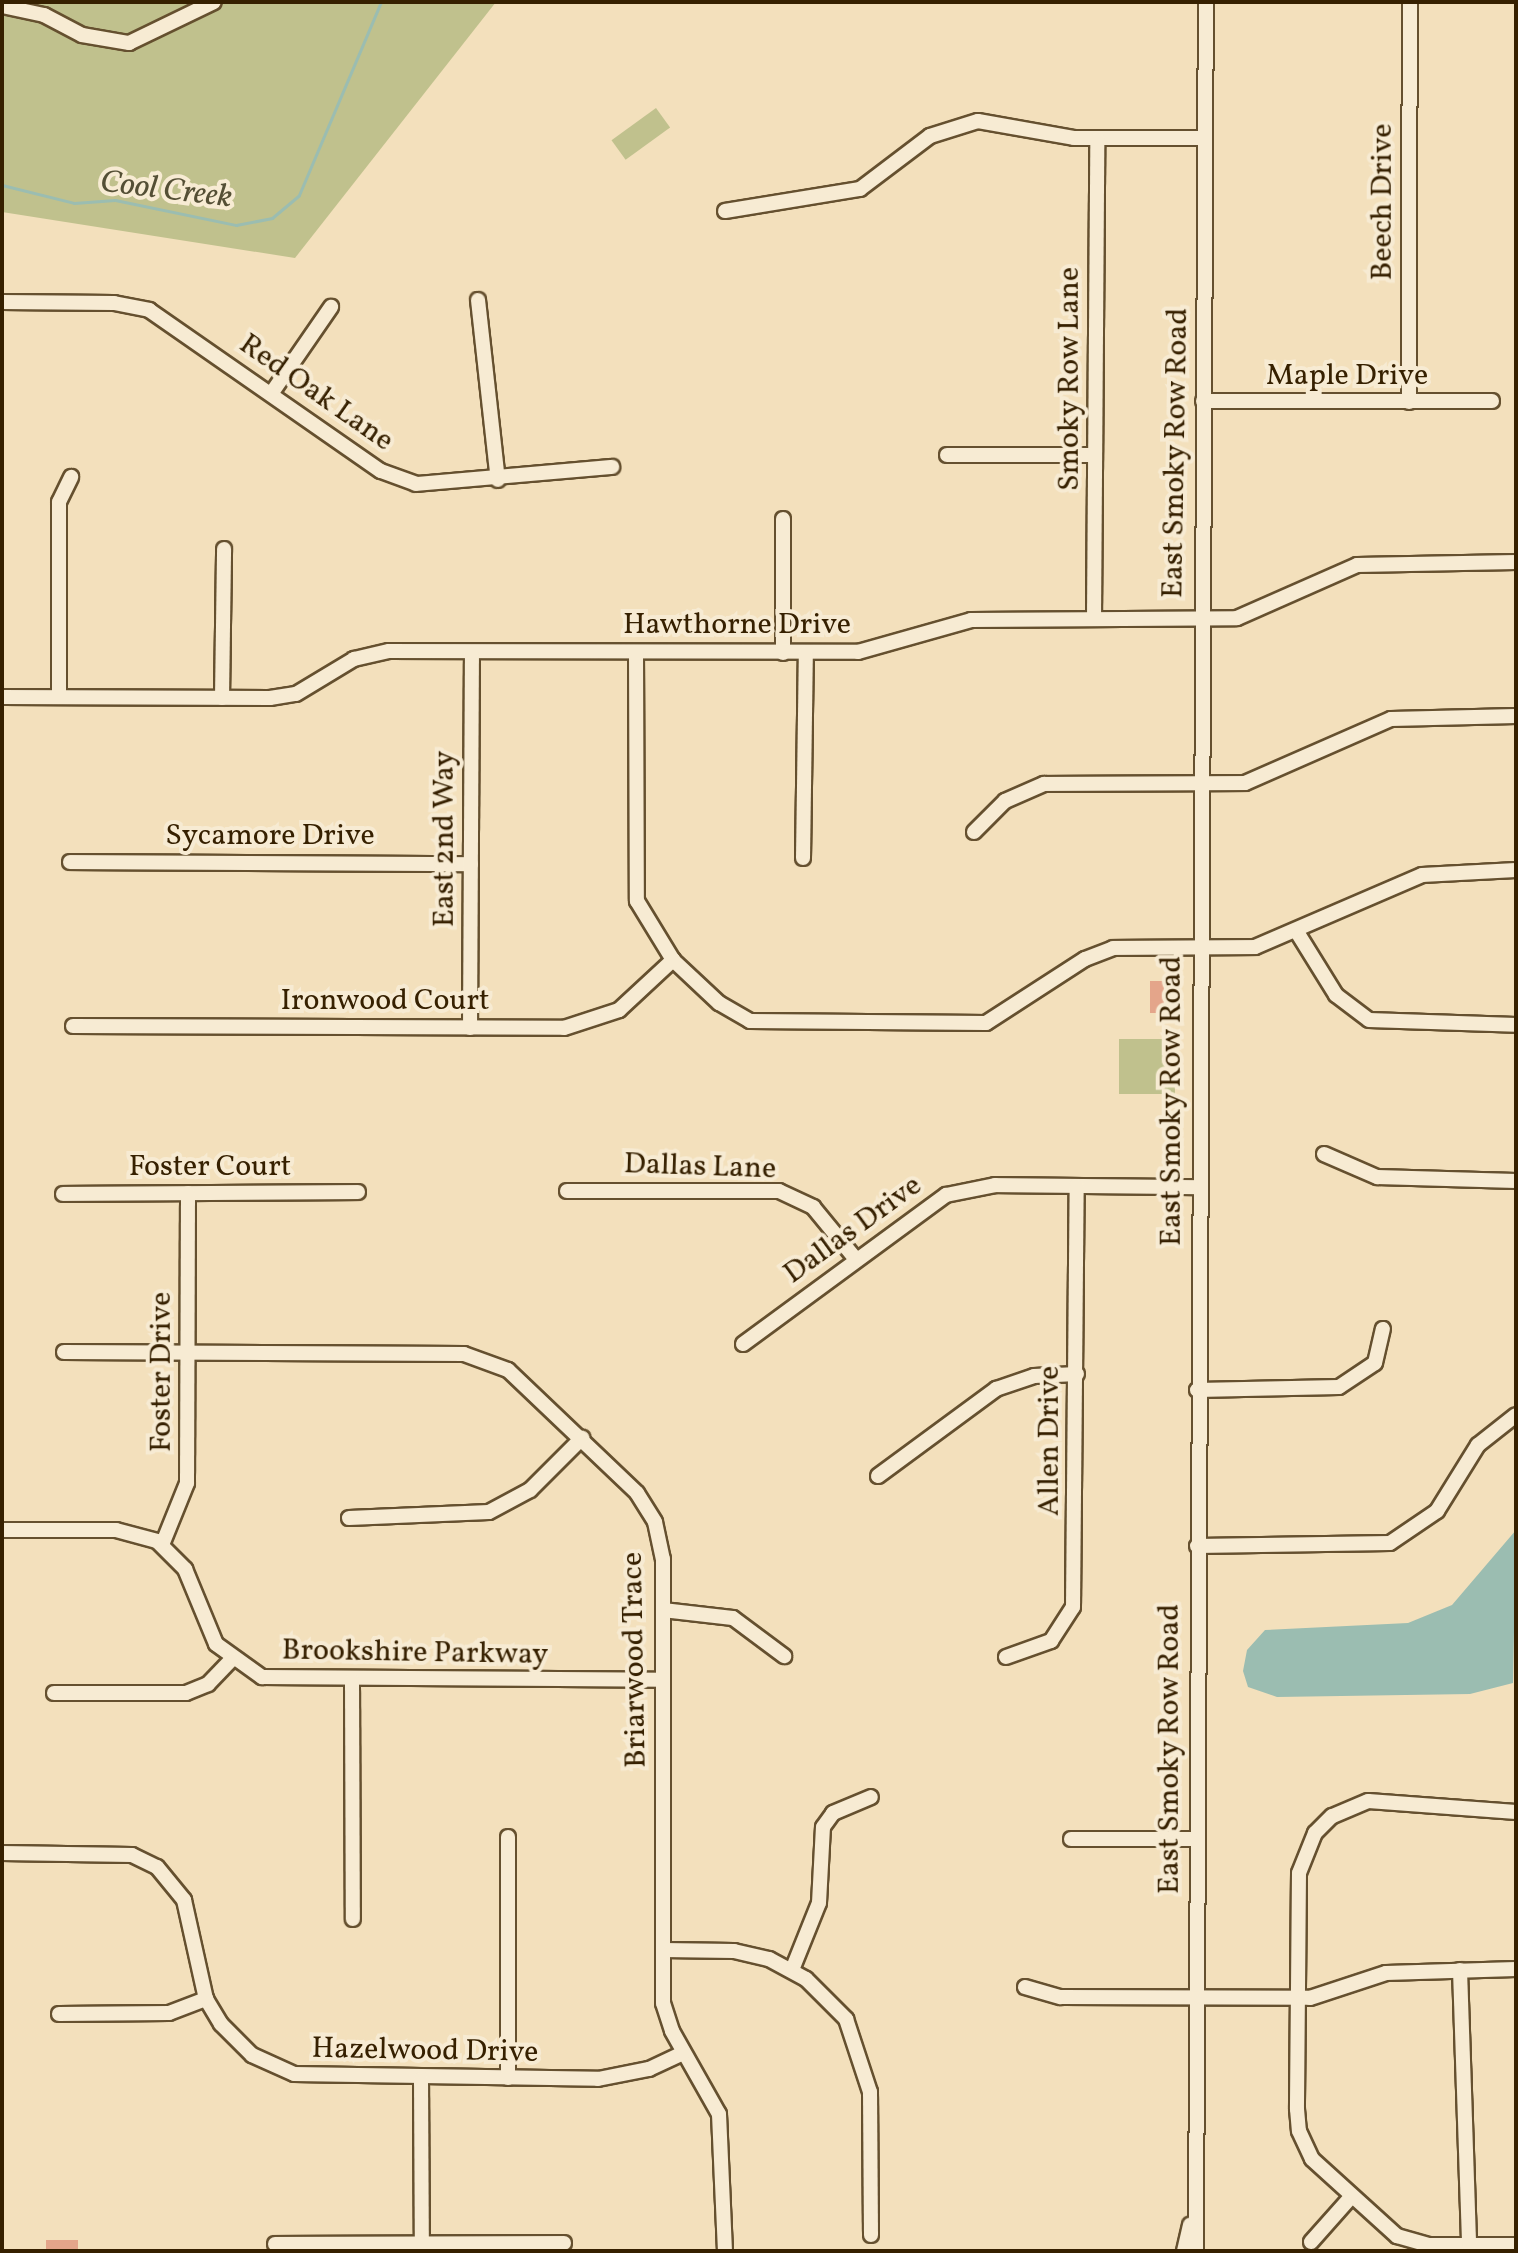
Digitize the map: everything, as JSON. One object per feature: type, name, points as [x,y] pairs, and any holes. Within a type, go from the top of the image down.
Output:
[{"type":"street","points":[[2,6],[44,15],[82,35],[129,43],[214,2]]},
{"type":"street","name":"East Smoky Row Road","points":[[1194,2201],[1196,1187],[1206,2]]},
{"type":"street","name":"Beech Drive","points":[[1409,402],[1410,2]]},
{"type":"street","points":[[725,211],[860,189],[930,136],[963,124],[993,121],[1097,140],[1205,138]]},
{"type":"street","name":"Smoky Row Lane","points":[[1094,619],[1097,140]]},
{"type":"street","points":[[478,300],[498,480]]},
{"type":"street","name":"Red Oak Lane","points":[[2,302],[114,303],[149,310],[396,479],[437,486],[612,467]]},
{"type":"street","points":[[271,394],[331,307]]},
{"type":"street","name":"Maple Drive","points":[[1203,401],[1492,401]]},
{"type":"street","points":[[947,455],[1095,455]]},
{"type":"street","points":[[59,697],[59,502],[71,477]]},
{"type":"street","points":[[783,519],[783,653]]},
{"type":"street","points":[[222,698],[224,549]]},
{"type":"street","name":"Hawthorne Drive","points":[[2,697],[222,698],[296,694],[372,653],[858,652],[971,620],[1201,619],[1245,615],[1357,565],[1516,562]]},
{"type":"street","name":"East 2nd Way","points":[[470,1028],[472,652]]},
{"type":"street","points":[[636,652],[637,901],[673,960],[735,1015],[765,1024],[970,1026],[1008,1013],[1100,952],[1255,947],[1297,932],[1422,875],[1516,870]]},
{"type":"street","points":[[803,858],[806,654]]},
{"type":"street","points":[[974,832],[1005,801],[1044,784],[1254,780],[1391,719],[1516,716]]},
{"type":"street","name":"Sycamore Drive","points":[[70,862],[471,864]]},
{"type":"street","points":[[1297,932],[1336,995],[1369,1020],[1516,1025]]},
{"type":"street","name":"Ironwood Court","points":[[73,1026],[564,1028],[594,1022],[619,1010],[673,960]]},
{"type":"street","points":[[1324,1154],[1377,1177],[1516,1181]]},
{"type":"street","name":"Dallas Drive","points":[[743,1344],[854,1257],[946,1195],[995,1185],[1196,1187]]},
{"type":"street","name":"Allen Drive","points":[[1006,1657],[1051,1641],[1073,1607],[1077,1186]]},
{"type":"street","name":"Dallas Lane","points":[[567,1191],[779,1191],[813,1207],[854,1257]]},
{"type":"street","name":"Foster Court","points":[[63,1194],[358,1192]]},
{"type":"street","name":"Foster Drive","points":[[162,1545],[187,1483],[188,1193]]},
{"type":"street","points":[[1197,1390],[1339,1387],[1375,1363],[1383,1329]]},
{"type":"street","name":"Briarwood Trace","points":[[64,1352],[464,1354],[508,1370],[637,1493],[655,1522],[663,1610],[663,1950],[666,2018],[719,2114],[725,2251]]},
{"type":"street","points":[[878,1476],[996,1389],[1034,1376],[1077,1374]]},
{"type":"street","points":[[1197,1546],[1390,1543],[1437,1511],[1478,1445],[1516,1415]]},
{"type":"street","points":[[349,1518],[489,1512],[530,1490],[582,1438]]},
{"type":"street","points":[[2,1530],[116,1530],[162,1545],[185,1569],[209,1633],[231,1660],[208,1684],[186,1693],[54,1693]]},
{"type":"street","points":[[663,1610],[733,1618],[784,1656]]},
{"type":"street","name":"Brookshire Parkway","points":[[231,1660],[279,1680],[663,1680]]},
{"type":"street","points":[[352,1681],[353,1919]]},
{"type":"street","points":[[792,1970],[819,1903],[823,1827],[833,1813],[871,1797]]},
{"type":"street","points":[[1516,1812],[1368,1801],[1322,1824],[1299,1873],[1298,1998],[1299,2131],[1312,2159],[1351,2197],[1409,2242],[1516,2245]]},
{"type":"street","points":[[508,1837],[508,2078]]},
{"type":"street","points":[[1071,1839],[1196,1839]]},
{"type":"street","name":"Hazelwood Drive","points":[[2,1853],[132,1855],[157,1867],[184,1900],[206,1999],[230,2037],[276,2069],[315,2079],[623,2076],[684,2053]]},
{"type":"street","points":[[663,1950],[742,1952],[792,1970],[846,2019],[865,2064],[871,2235]]},
{"type":"street","points":[[1025,1987],[1061,1997],[1298,1998],[1334,1995],[1386,1973],[1516,1969]]},
{"type":"street","points":[[1460,1970],[1469,2245]]},
{"type":"street","points":[[59,2014],[169,2013],[206,1999]]},
{"type":"street","points":[[421,2079],[422,2243]]},
{"type":"street","points":[[1311,2242],[1351,2197]]},
{"type":"street","points":[[1184,2251],[1194,2201]]},
{"type":"street","points":[[1194,2201],[1196,2251]]},
{"type":"street","points":[[275,2244],[564,2243]]},
{"type":"green space","points":[[2,2],[496,2],[295,258],[2,212]]},
{"type":"green space","points":[[656,108],[670,127],[626,160],[612,140]]},
{"type":"green space","points":[[1119,1039],[1175,1039],[1175,1094],[1119,1094]]},
{"type":"water","points":[[1516,1530],[1513,1683],[1470,1694],[1277,1697],[1248,1687],[1243,1671],[1247,1650],[1265,1630],[1408,1623],[1452,1605]]},
{"type":"building","points":[[1150,981],[1164,981],[1164,1013],[1150,1013]]},
{"type":"building","points":[[46,2240],[78,2240],[78,2251],[46,2251]]},
{"type":"waterway","name":"Cool Creek","points":[[2,185],[74,203],[115,200],[236,225],[272,218],[299,195],[381,2]]}]
